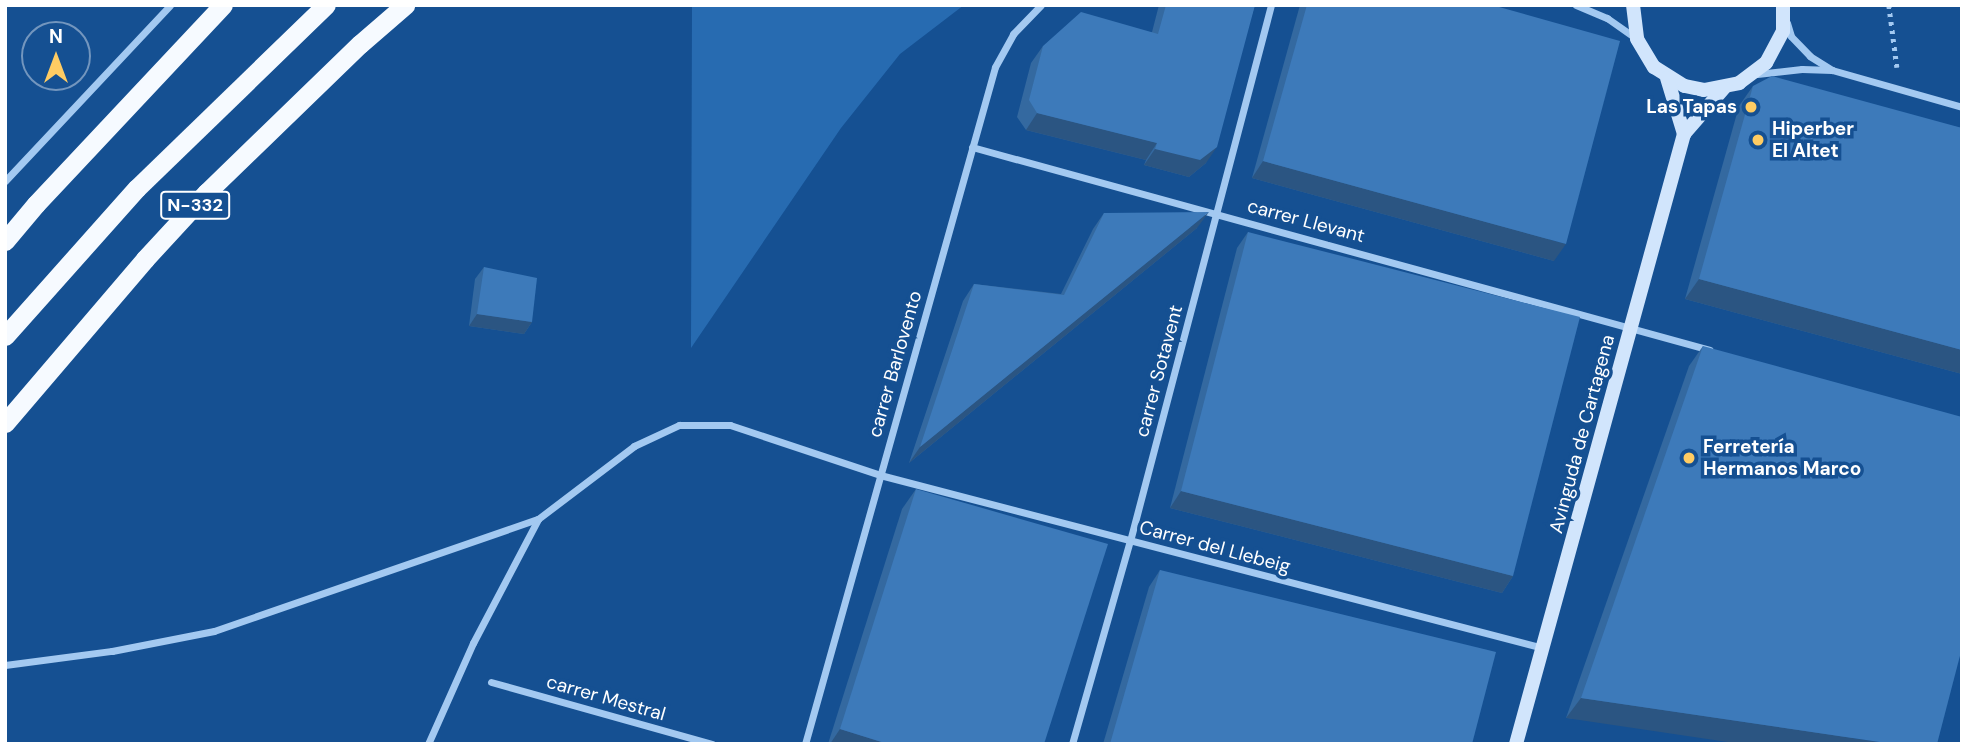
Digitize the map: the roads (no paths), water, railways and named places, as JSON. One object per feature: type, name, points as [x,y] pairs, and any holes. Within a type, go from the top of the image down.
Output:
[{"type":"highway","points":[[5,241],[36,204],[223,5]]},
{"type":"highway","name":"N-332","points":[[5,336],[136,188],[326,5]]},
{"type":"highway","name":"N-332","points":[[5,423],[136,269],[206,193],[360,44],[405,5]]},
{"type":"main road","points":[[1633,5],[1637,39],[1654,67],[1667,78],[1704,90],[1724,88],[1753,75],[1777,48],[1784,9]]},
{"type":"main road","points":[[1667,78],[1685,134]]},
{"type":"main road","points":[[1685,134],[1724,88]]},
{"type":"main road","name":"Avinguda de Cartagena","points":[[1516,744],[1685,134]]},
{"type":"street","points":[[5,181],[170,5]]},
{"type":"street","name":"carrer Barlovento","points":[[804,744],[995,67],[1013,34],[1041,5]]},
{"type":"street","name":"carrer Sotavent","points":[[1072,744],[1130,541],[1271,5]]},
{"type":"street","points":[[1576,5],[1607,18],[1637,39]]},
{"type":"street","points":[[1784,9],[1791,36],[1810,56],[1832,70]]},
{"type":"street","points":[[1753,75],[1802,68],[1832,70],[1962,107]]},
{"type":"street","name":"carrer Llevant","points":[[972,147],[1722,353]]},
{"type":"street","name":"Carrer del Llebeig","points":[[538,519],[634,446],[679,425],[730,425],[880,475],[1543,648]]},
{"type":"street","points":[[5,665],[112,651],[214,631],[538,519]]},
{"type":"street","points":[[428,744],[473,643],[538,519]]},
{"type":"street","name":"carrer Mestral","points":[[491,682],[712,744]]},
{"type":"place","name":"Las Tapas","points":[[1751,107]]},
{"type":"place","name":"Hiperber El Altet","points":[[1758,140]]},
{"type":"place","name":"Ferretería Hermanos Marco","points":[[1689,458]]}]
